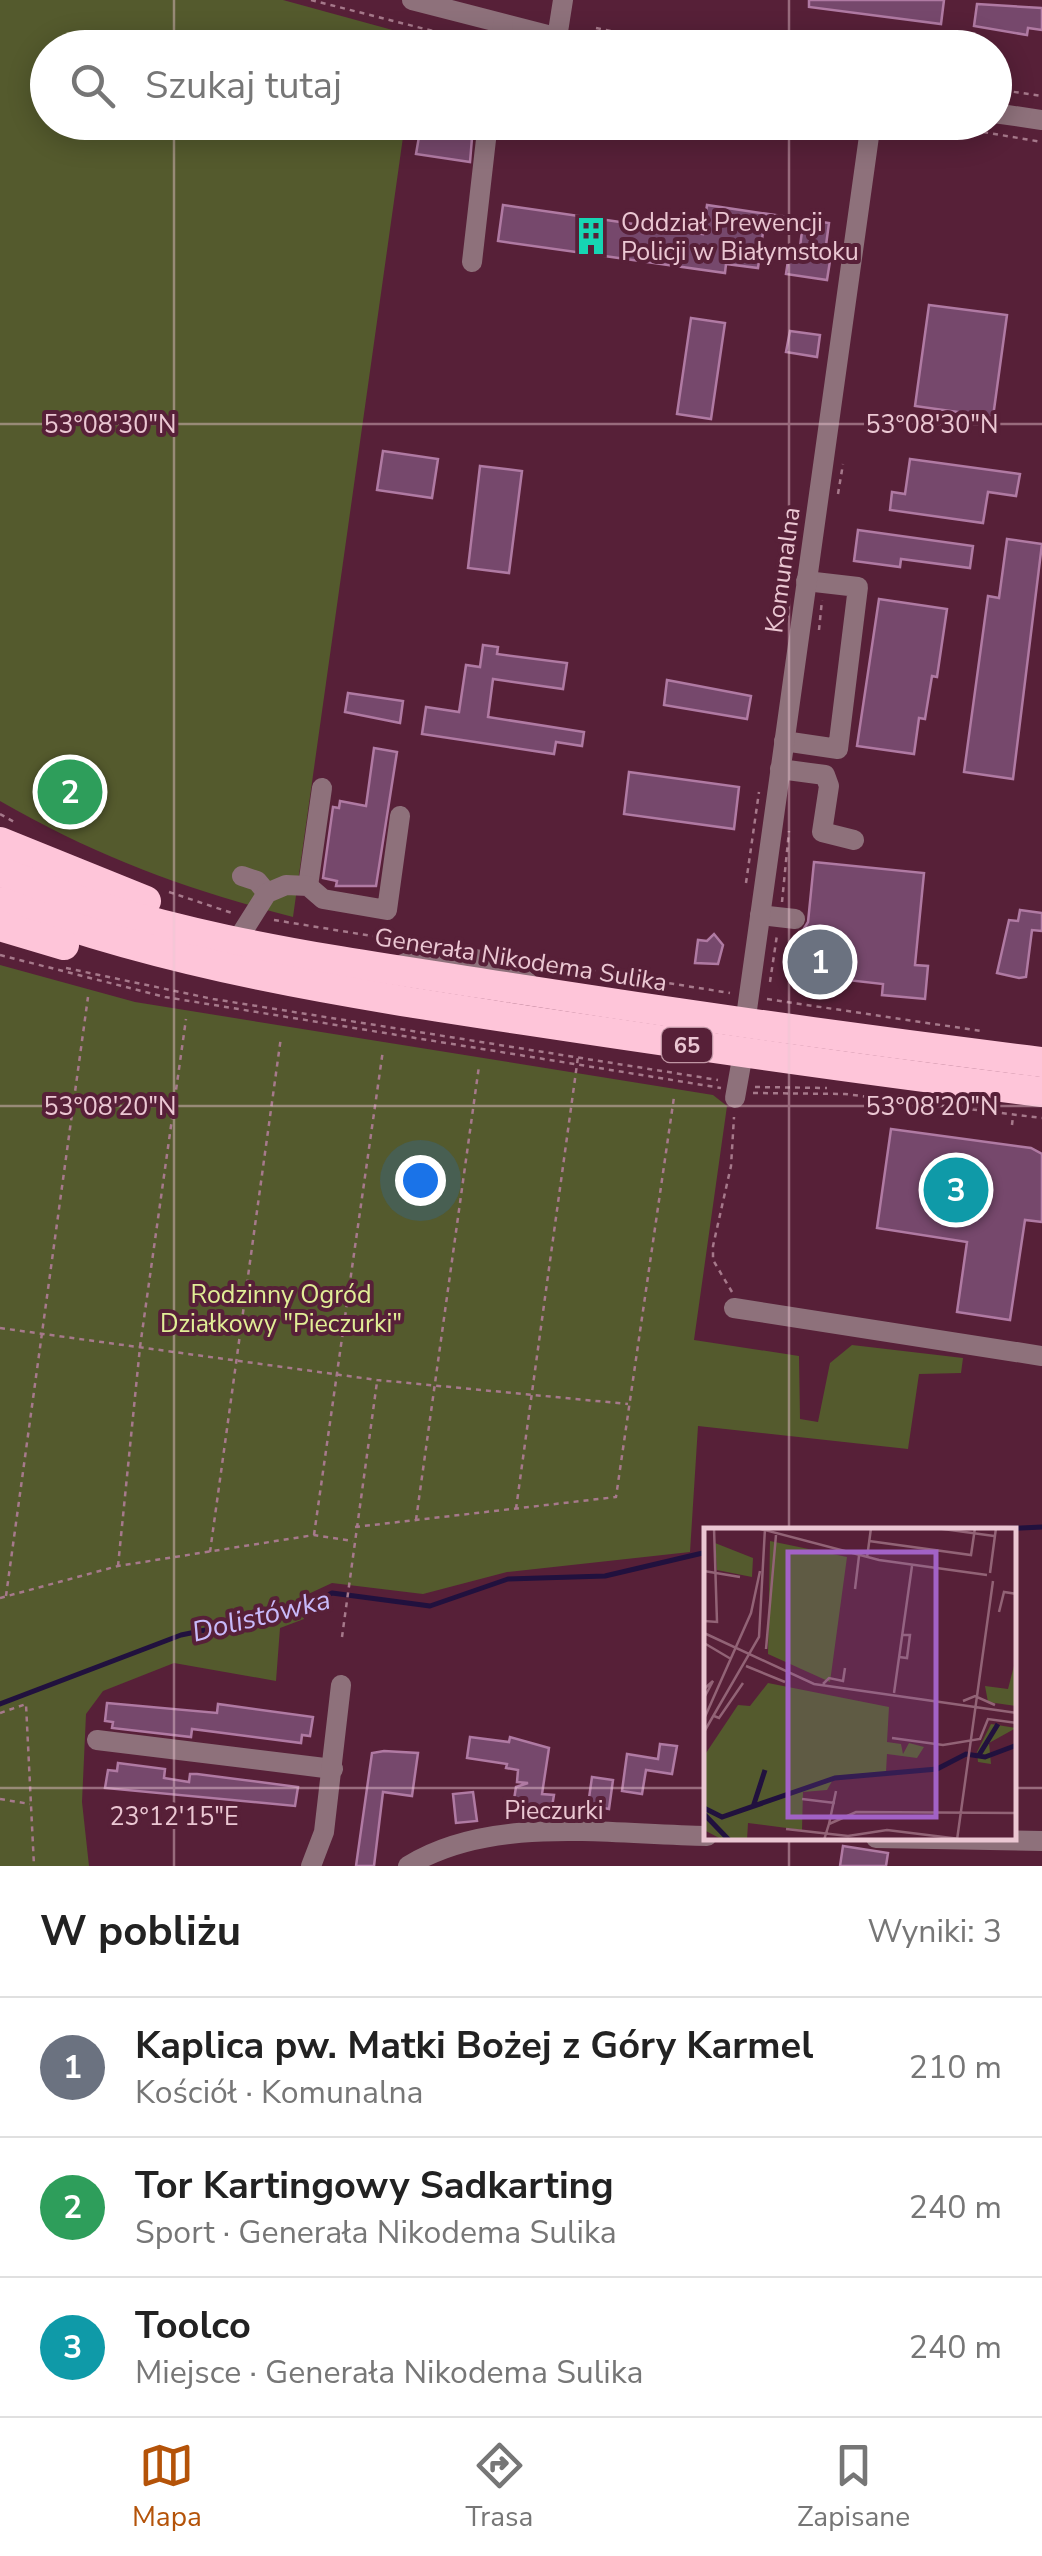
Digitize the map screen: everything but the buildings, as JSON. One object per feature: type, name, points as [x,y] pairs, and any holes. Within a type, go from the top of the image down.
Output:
[{"type":"highway","points":[[0,842],[164,908],[349,963]]},
{"type":"highway","name":"Generała Nikodema Sulika","points":[[0,871],[186,930],[349,963],[539,992],[744,1039],[1042,1092]]},
{"type":"highway","name":"Generała Nikodema Sulika","points":[[0,902],[170,956],[406,1002],[744,1039],[1042,1062]]},
{"type":"highway","points":[[0,926],[154,970],[307,998],[406,1002]]},
{"type":"street","points":[[412,0],[526,30]]},
{"type":"street","points":[[558,30],[562,0]]},
{"type":"street","points":[[501,30],[503,24]]},
{"type":"street","points":[[1012,115],[1042,120]]},
{"type":"street","points":[[472,262],[486,140]]},
{"type":"street","name":"Komunalna","points":[[734,1091],[744,1039],[778,920],[780,769],[868,140]]},
{"type":"street","points":[[784,741],[838,749],[858,587],[806,581]]},
{"type":"street","points":[[780,769],[830,779],[822,832],[854,840]]},
{"type":"street","points":[[308,886],[322,788]]},
{"type":"street","points":[[243,930],[268,893],[286,886],[308,886],[324,900],[387,910],[400,816]]},
{"type":"street","points":[[242,876],[257,881],[268,893]]},
{"type":"street","points":[[734,1308],[1042,1356]]},
{"type":"street","points":[[312,1866],[321,1847],[341,1685]]},
{"type":"street","points":[[96,1740],[333,1769]]},
{"type":"street","name":"Pieczurki","points":[[408,1866],[451,1843],[501,1834],[704,1836]]},
{"type":"street","points":[[1017,1841],[1042,1841]]},
{"type":"path","points":[[311,0],[431,30]]},
{"type":"path","points":[[1012,92],[1042,96]]},
{"type":"path","points":[[1012,137],[1042,142]]},
{"type":"path","points":[[747,889],[756,800],[762,786]]},
{"type":"path","points":[[778,920],[772,975],[764,997],[927,1019],[994,1033]]},
{"type":"path","points":[[0,952],[164,990],[578,1056],[734,1091]]},
{"type":"path","points":[[0,952],[165,997],[734,1091],[845,1094],[1042,1118]]},
{"type":"path","points":[[6,1596],[88,997]]},
{"type":"path","points":[[118,1566],[140,1347],[186,1019]]},
{"type":"path","points":[[210,1552],[240,1361],[281,1037]]},
{"type":"path","points":[[314,1535],[333,1374],[383,1050]]},
{"type":"path","points":[[516,1510],[578,1056]]},
{"type":"path","points":[[416,1522],[479,1066]]},
{"type":"path","points":[[734,1091],[731,1166],[713,1246],[713,1260],[730,1286],[734,1308]]},
{"type":"path","points":[[355,1526],[616,1497],[674,1097]]},
{"type":"path","points":[[1012,1125],[1013,1112]]},
{"type":"path","points":[[0,1328],[378,1380],[628,1404]]},
{"type":"path","points":[[342,1637],[346,1586],[378,1380]]},
{"type":"path","points":[[0,1598],[118,1566],[314,1535],[353,1541]]},
{"type":"path","points":[[0,1713],[26,1704],[34,1866]]},
{"type":"path","points":[[0,1799],[31,1804]]},
{"type":"green space","points":[[0,0],[283,0],[392,30],[30,30],[30,140],[403,140],[293,917],[142,870],[0,801]]},
{"type":"green space","name":"Rodzinny Ogród Działkowy \"Pieczurki\"","points":[[0,965],[135,1002],[713,1095],[727,1106],[694,1340],[799,1356],[800,1419],[818,1422],[830,1363],[852,1345],[963,1358],[961,1373],[919,1374],[908,1449],[698,1426],[690,1552],[507,1572],[423,1594],[332,1583],[304,1596],[304,1619],[280,1628],[276,1681],[174,1663],[103,1691],[86,1714],[82,1802],[89,1866],[0,1866]]},
{"type":"waterway","name":"Dolistówka","points":[[1017,1528],[1042,1527]]},
{"type":"waterway","name":"Dolistówka","points":[[0,1704],[181,1635],[294,1612],[332,1593],[430,1606],[508,1579],[605,1576],[704,1553]]},
{"type":"place","name":"Oddział Prewencji Policji w Białymstoku","points":[[591,236]]},
{"type":"place","name":"Tor Kartingowy Sadkarting","points":[[70,792]]},
{"type":"place","name":"Kaplica pw. Matki Bożej z Góry Karmel","points":[[820,962]]},
{"type":"place","name":"Toolco","points":[[956,1190]]}]
